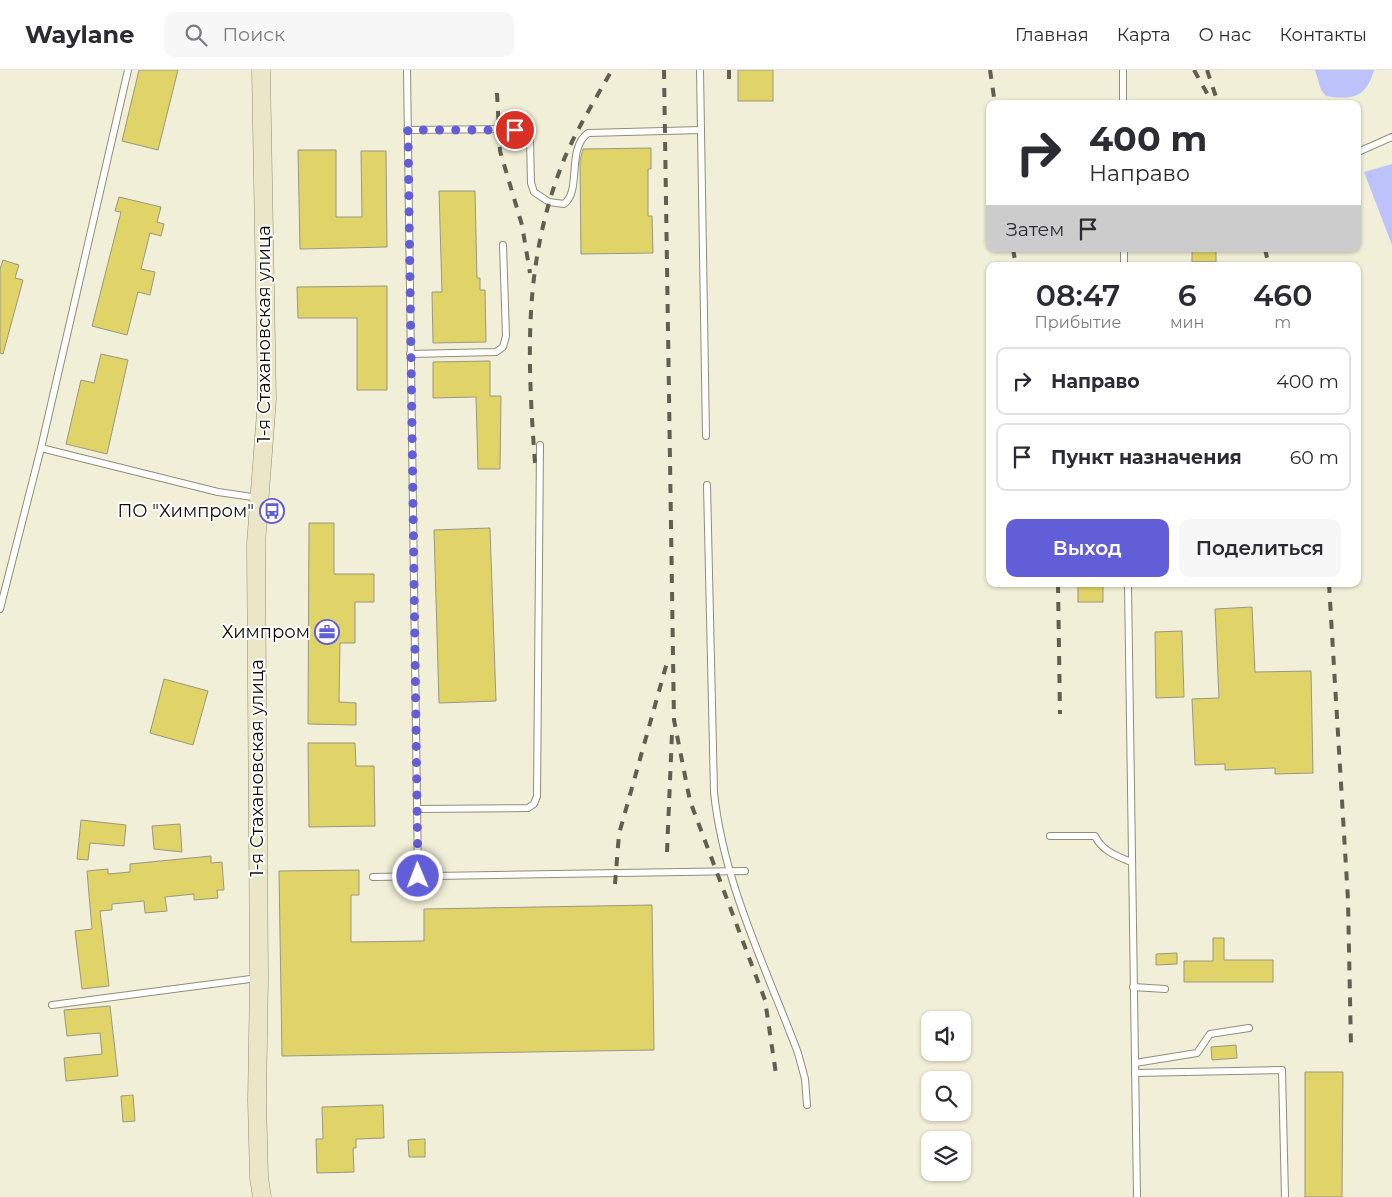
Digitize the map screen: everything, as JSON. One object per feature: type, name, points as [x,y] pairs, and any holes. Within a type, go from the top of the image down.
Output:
[{"type":"main road","name":"1-я Стахановская улица","points":[[261,70],[267,399],[256,544],[259,978],[257,1100],[259,1178],[262,1197]]},
{"type":"lane","points":[[0,609],[3,583],[41,448],[128,70]]},
{"type":"lane","points":[[406,70],[418,876]]},
{"type":"lane","points":[[700,70],[706,436]]},
{"type":"lane","points":[[1123,70],[1123,100]]},
{"type":"lane","points":[[408,130],[515,130],[525,134],[530,139],[531,183],[534,192],[556,204],[564,204],[570,196],[578,145],[588,133],[701,130]]},
{"type":"lane","points":[[1361,151],[1392,136]]},
{"type":"lane","points":[[410,354],[496,352],[503,347],[506,336],[503,245]]},
{"type":"lane","points":[[417,809],[528,808],[534,804],[536,796],[540,445]]},
{"type":"lane","points":[[41,448],[218,492],[259,498]]},
{"type":"lane","points":[[706,485],[714,792],[717,821],[729,872],[798,1052],[805,1079],[807,1105]]},
{"type":"lane","points":[[1128,587],[1137,1197]]},
{"type":"lane","points":[[1050,836],[1095,836],[1098,844],[1109,852],[1131,862]]},
{"type":"lane","points":[[373,877],[745,871]]},
{"type":"lane","points":[[52,1006],[259,978]]},
{"type":"lane","points":[[1134,987],[1166,989]]},
{"type":"lane","points":[[1135,1064],[1197,1053],[1210,1034],[1249,1028]]},
{"type":"lane","points":[[1135,1073],[1282,1070],[1286,1197]]},
{"type":"water","points":[[1315,70],[1374,70],[1371,79],[1362,92],[1343,98],[1326,96],[1321,90]]},
{"type":"water","points":[[1392,164],[1392,245],[1364,172]]},
{"type":"building","points":[[139,70],[178,70],[158,150],[122,141]]},
{"type":"building","points":[[738,70],[773,70],[773,101],[738,101]]},
{"type":"building","points":[[651,148],[651,169],[648,169],[648,216],[652,216],[653,253],[581,254],[580,161],[583,149]]},
{"type":"building","points":[[298,150],[336,150],[336,217],[362,217],[361,151],[386,151],[387,247],[300,249]]},
{"type":"building","points":[[439,191],[475,191],[477,278],[480,278],[480,290],[485,290],[486,342],[433,343],[432,292],[442,292]]},
{"type":"building","points":[[119,197],[161,207],[157,222],[164,224],[161,236],[150,233],[141,269],[155,272],[150,295],[138,292],[127,335],[92,326],[121,212],[115,211]]},
{"type":"building","points":[[1192,252],[1216,252],[1216,262],[1192,262]]},
{"type":"building","points":[[3,260],[19,265],[15,278],[23,280],[3,354],[0,353],[0,269]]},
{"type":"building","points":[[387,286],[387,390],[357,390],[357,318],[298,318],[297,287]]},
{"type":"building","points":[[101,354],[128,360],[107,454],[66,444],[81,380],[94,383]]},
{"type":"building","points":[[490,361],[490,396],[501,396],[500,469],[478,469],[476,397],[433,398],[433,362]]},
{"type":"building","points":[[309,523],[334,523],[334,574],[374,574],[374,602],[355,602],[355,643],[340,643],[339,702],[356,703],[356,725],[308,724]]},
{"type":"building","points":[[490,528],[496,701],[439,703],[434,530]]},
{"type":"building","points":[[1078,587],[1103,587],[1103,602],[1078,602]]},
{"type":"building","points":[[1252,607],[1255,672],[1311,671],[1313,773],[1275,774],[1275,768],[1225,770],[1225,764],[1195,765],[1192,699],[1219,698],[1215,609]]},
{"type":"building","points":[[1182,631],[1184,697],[1156,698],[1155,632]]},
{"type":"building","points":[[164,679],[208,691],[193,745],[150,733]]},
{"type":"building","points":[[308,743],[355,743],[356,766],[374,766],[375,826],[309,827]]},
{"type":"building","points":[[81,820],[126,825],[124,846],[90,843],[88,860],[77,859]]},
{"type":"building","points":[[180,824],[182,852],[154,849],[152,826]]},
{"type":"building","points":[[211,856],[211,863],[222,862],[224,890],[217,890],[218,898],[194,900],[194,894],[165,897],[167,911],[145,913],[144,901],[112,904],[112,910],[100,911],[109,986],[82,989],[75,931],[92,929],[87,871],[108,869],[108,874],[130,872],[130,864]]},
{"type":"building","points":[[359,870],[359,895],[351,895],[351,942],[424,941],[424,909],[652,905],[654,1050],[282,1056],[279,871]]},
{"type":"building","points":[[1213,938],[1224,938],[1224,960],[1273,960],[1273,982],[1184,982],[1184,961],[1213,961]]},
{"type":"building","points":[[1177,953],[1177,964],[1156,965],[1156,954]]},
{"type":"building","points":[[110,1006],[118,1076],[66,1081],[64,1058],[102,1054],[100,1033],[67,1036],[64,1010]]},
{"type":"building","points":[[1236,1045],[1237,1058],[1212,1060],[1211,1047]]},
{"type":"building","points":[[1305,1072],[1343,1072],[1342,1197],[1305,1197]]},
{"type":"building","points":[[133,1095],[135,1121],[123,1122],[121,1096]]},
{"type":"building","points":[[383,1105],[384,1138],[356,1139],[356,1148],[353,1148],[354,1172],[317,1173],[316,1139],[323,1139],[322,1107]]},
{"type":"building","points":[[425,1139],[425,1157],[409,1157],[408,1140]]},
{"type":"railway","points":[[535,463],[530,384],[530,345],[531,308],[541,233],[551,195],[565,157],[581,124],[612,70]]},
{"type":"railway","points":[[664,70],[674,720],[690,801],[765,1000],[776,1074]]},
{"type":"railway","points":[[729,70],[729,86]]},
{"type":"railway","points":[[990,70],[994,100]]},
{"type":"railway","points":[[1194,70],[1211,100]]},
{"type":"railway","points":[[1207,70],[1217,100]]},
{"type":"railway","points":[[497,93],[500,151],[522,225],[530,273]]},
{"type":"railway","points":[[1014,252],[1015,262]]},
{"type":"railway","points":[[1266,252],[1268,262]]},
{"type":"railway","points":[[1058,587],[1060,714]]},
{"type":"railway","points":[[1329,587],[1348,900],[1351,1047]]},
{"type":"railway","points":[[615,884],[619,834],[668,659]]},
{"type":"railway","points":[[667,852],[672,733]]},
{"type":"place","name":"ПО \"Химпром\"","points":[[272,511]]},
{"type":"place","name":"Химпром","points":[[327,632]]},
{"type":"route","points":[[418,876],[408,130],[515,130]]}]
